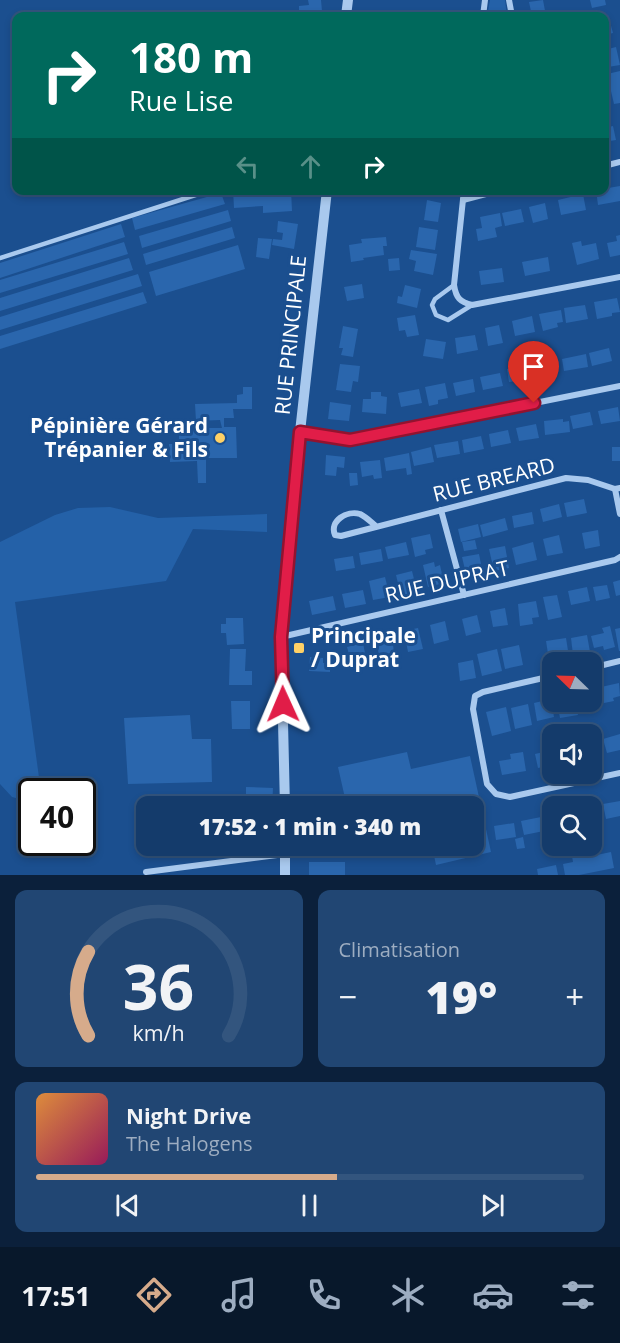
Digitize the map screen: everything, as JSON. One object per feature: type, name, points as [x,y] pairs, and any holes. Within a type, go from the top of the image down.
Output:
[{"type":"street","name":"RUE PRINCIPALE","points":[[285,796],[281,637],[300,432],[326,195]]},
{"type":"street","points":[[464,195],[454,285],[455,294],[461,302],[472,305],[620,277]]},
{"type":"street","points":[[463,200],[482,195]]},
{"type":"street","points":[[300,432],[350,440],[620,386]]},
{"type":"street","name":"RUE BREARD","points":[[376,526],[362,515],[355,513],[342,517],[335,523],[333,530],[335,535],[341,536],[566,478],[588,480],[617,488]]},
{"type":"street","points":[[617,488],[620,514]]},
{"type":"street","points":[[441,510],[464,595]]},
{"type":"street","name":"RUE DUPRAT","points":[[281,637],[620,557]]},
{"type":"street","points":[[602,665],[620,661]]},
{"type":"street","points":[[542,678],[483,692],[475,696],[473,709],[488,784],[496,794],[510,797],[620,773]]},
{"type":"street","points":[[146,872],[247,856]]},
{"type":"street","points":[[285,856],[285,875]]},
{"type":"lane","points":[[0,258],[195,195]]},
{"type":"lane","points":[[454,285],[435,298],[432,305],[433,312],[448,320],[472,305]]},
{"type":"shaded area","points":[[490,0],[505,0],[506,12],[488,12]]},
{"type":"shaded area","points":[[110,507],[158,518],[267,514],[267,532],[193,529],[166,581],[15,602],[39,778],[18,778],[18,799],[12,797],[0,784],[0,542],[55,515],[78,508]]},
{"type":"building","points":[[308,0],[321,0],[322,11],[299,12],[299,6],[309,5]]},
{"type":"building","points":[[543,0],[545,12],[531,12],[529,2]]},
{"type":"building","points":[[590,0],[605,0],[606,5],[592,8]]},
{"type":"building","points":[[609,19],[613,33],[609,34]]},
{"type":"building","points":[[616,47],[620,65],[609,67],[609,49]]},
{"type":"building","points":[[620,71],[620,103],[614,104],[609,74]]},
{"type":"building","points":[[613,126],[616,140],[609,141],[609,127]]},
{"type":"building","points":[[620,186],[620,201],[598,205],[597,195],[609,195],[609,188]]},
{"type":"building","points":[[214,195],[222,195],[225,204],[135,230],[132,218]]},
{"type":"building","points":[[233,195],[291,195],[292,211],[263,213],[263,206],[234,208]]},
{"type":"building","points":[[583,195],[586,210],[561,215],[558,200]]},
{"type":"building","points":[[427,200],[441,203],[438,222],[424,220]]},
{"type":"building","points":[[545,203],[548,219],[533,223],[529,207]]},
{"type":"building","points":[[521,209],[524,222],[505,226],[502,213]]},
{"type":"building","points":[[228,210],[231,221],[142,248],[139,236]]},
{"type":"building","points":[[500,213],[502,226],[495,228],[497,237],[478,241],[476,229],[482,228],[480,217]]},
{"type":"building","points":[[278,221],[298,224],[294,249],[272,245],[273,239],[282,240],[283,233],[277,232]]},
{"type":"building","points":[[121,224],[125,237],[0,278],[0,263]]},
{"type":"building","points":[[232,227],[235,238],[146,265],[143,254]]},
{"type":"building","points":[[419,227],[438,230],[435,250],[416,247]]},
{"type":"building","points":[[620,235],[620,255],[610,257],[607,243],[617,241],[616,236]]},
{"type":"building","points":[[386,237],[387,246],[383,246],[384,255],[351,262],[349,245],[362,243],[361,239]]},
{"type":"building","points":[[258,238],[272,239],[269,259],[256,257]]},
{"type":"building","points":[[581,241],[582,246],[596,243],[599,259],[577,265],[572,243]]},
{"type":"building","points":[[124,242],[128,254],[0,293],[0,280]]},
{"type":"building","points":[[238,245],[245,269],[156,296],[149,272]]},
{"type":"building","points":[[411,250],[437,254],[433,275],[414,271],[416,261],[409,259]]},
{"type":"building","points":[[548,257],[550,271],[525,276],[522,262]]},
{"type":"building","points":[[129,258],[133,270],[0,311],[0,298]]},
{"type":"building","points":[[399,258],[400,270],[389,271],[388,259]]},
{"type":"building","points":[[502,268],[504,282],[481,285],[479,271]]},
{"type":"building","points":[[138,274],[142,286],[0,330],[0,317]]},
{"type":"building","points":[[362,284],[364,298],[347,301],[344,287]]},
{"type":"building","points":[[405,285],[421,289],[417,308],[397,303],[398,296],[402,297]]},
{"type":"building","points":[[143,292],[147,303],[0,349],[0,336]]},
{"type":"building","points":[[617,298],[620,312],[597,319],[594,302]]},
{"type":"building","points":[[585,305],[588,319],[566,323],[564,308]]},
{"type":"building","points":[[561,310],[563,322],[557,323],[558,327],[543,331],[539,314]]},
{"type":"building","points":[[415,315],[419,335],[407,337],[405,330],[399,331],[397,318]]},
{"type":"building","points":[[532,316],[535,332],[515,336],[512,321]]},
{"type":"building","points":[[499,325],[503,343],[488,346],[485,328]]},
{"type":"building","points":[[343,326],[358,329],[353,357],[341,355],[343,348],[339,348]]},
{"type":"building","points":[[475,335],[478,350],[457,354],[455,338]]},
{"type":"building","points":[[426,339],[446,342],[443,359],[423,356]]},
{"type":"building","points":[[609,348],[612,361],[592,366],[589,353]]},
{"type":"building","points":[[586,354],[588,367],[564,371],[562,359]]},
{"type":"building","points":[[553,359],[557,373],[537,377],[534,363]]},
{"type":"building","points":[[340,364],[360,366],[358,382],[353,381],[351,392],[336,390]]},
{"type":"building","points":[[531,364],[534,379],[509,382],[507,369]]},
{"type":"building","points":[[500,373],[503,386],[483,390],[480,377]]},
{"type":"building","points":[[473,379],[475,392],[456,396],[453,383]]},
{"type":"building","points":[[445,383],[448,398],[438,400],[438,404],[429,406],[425,387]]},
{"type":"building","points":[[243,387],[252,387],[252,409],[233,409],[234,418],[224,418],[224,427],[236,427],[237,458],[206,458],[206,483],[198,483],[197,461],[170,462],[169,444],[179,444],[179,428],[222,428],[220,420],[196,421],[195,404],[237,403],[237,395],[243,394]]},
{"type":"building","points":[[419,389],[422,403],[401,407],[398,393]]},
{"type":"building","points":[[371,392],[381,392],[381,396],[387,397],[386,414],[362,412],[363,399],[371,399]]},
{"type":"building","points":[[330,402],[351,405],[349,421],[328,419]]},
{"type":"building","points":[[618,407],[620,421],[601,424],[598,411]]},
{"type":"building","points":[[590,412],[593,425],[573,429],[570,416]]},
{"type":"building","points":[[563,419],[563,422],[569,421],[570,432],[545,435],[544,421]]},
{"type":"building","points":[[536,424],[539,438],[519,441],[516,428]]},
{"type":"building","points":[[508,430],[511,443],[491,447],[489,434]]},
{"type":"building","points":[[481,436],[484,449],[464,453],[462,440]]},
{"type":"building","points":[[458,441],[460,454],[437,458],[434,445]]},
{"type":"building","points":[[431,447],[434,462],[414,466],[411,452]]},
{"type":"building","points":[[612,447],[620,447],[620,461],[612,461]]},
{"type":"building","points":[[409,453],[412,474],[407,475],[406,468],[386,471],[384,458]]},
{"type":"building","points":[[326,455],[345,457],[344,468],[337,467],[336,476],[325,475]]},
{"type":"building","points":[[380,460],[382,478],[374,479],[373,475],[362,477],[360,462]]},
{"type":"building","points":[[349,473],[357,473],[358,485],[350,486]]},
{"type":"building","points":[[584,499],[587,513],[567,517],[564,503]]},
{"type":"building","points":[[559,504],[562,517],[543,522],[540,509]]},
{"type":"building","points":[[532,512],[534,524],[514,528],[512,516]]},
{"type":"building","points":[[505,518],[508,530],[483,537],[480,525]]},
{"type":"building","points":[[478,524],[481,537],[461,542],[458,529]]},
{"type":"building","points":[[598,530],[600,546],[585,549],[582,533]]},
{"type":"building","points":[[430,534],[433,548],[425,550],[426,554],[415,557],[411,538]]},
{"type":"building","points":[[559,535],[563,553],[547,556],[543,539]]},
{"type":"building","points":[[475,540],[477,549],[464,551],[462,542]]},
{"type":"building","points":[[406,542],[409,555],[388,559],[385,547]]},
{"type":"building","points":[[533,542],[537,560],[516,565],[512,548]]},
{"type":"building","points":[[505,546],[509,568],[494,571],[489,549]]},
{"type":"building","points":[[381,549],[383,561],[361,565],[359,553]]},
{"type":"building","points":[[479,554],[483,574],[467,578],[462,557]]},
{"type":"building","points":[[353,556],[355,568],[336,571],[334,559]]},
{"type":"building","points":[[434,562],[435,567],[440,565],[444,583],[428,587],[423,565]]},
{"type":"building","points":[[412,571],[417,591],[401,596],[396,575]]},
{"type":"building","points":[[385,577],[390,597],[373,600],[369,581]]},
{"type":"building","points":[[620,580],[620,595],[616,596],[613,582]]},
{"type":"building","points":[[607,585],[610,598],[596,601],[593,587]]},
{"type":"building","points":[[587,587],[590,601],[571,605],[568,591]]},
{"type":"building","points":[[363,590],[366,604],[345,608],[342,594]]},
{"type":"building","points":[[557,595],[562,617],[548,620],[543,597]]},
{"type":"building","points":[[333,596],[336,610],[312,615],[309,601]]},
{"type":"building","points":[[536,601],[539,617],[532,618],[533,624],[520,626],[518,604]]},
{"type":"building","points":[[505,608],[508,625],[493,627],[490,611]]},
{"type":"building","points":[[477,615],[481,632],[466,636],[462,619]]},
{"type":"building","points":[[226,618],[243,618],[244,644],[227,645],[226,633],[221,633],[221,624],[226,624]]},
{"type":"building","points":[[445,621],[449,640],[434,644],[430,625]]},
{"type":"building","points":[[610,626],[615,647],[604,650],[603,646],[594,648],[591,636],[604,633],[602,628]]},
{"type":"building","points":[[418,628],[423,649],[408,652],[404,631]]},
{"type":"building","points":[[620,628],[620,651],[619,651],[615,629]]},
{"type":"building","points":[[587,635],[590,652],[573,652],[571,638]]},
{"type":"building","points":[[392,636],[394,653],[379,656],[376,638]]},
{"type":"building","points":[[566,638],[568,652],[548,652],[546,641]]},
{"type":"building","points":[[363,643],[366,658],[351,662],[347,647]]},
{"type":"building","points":[[519,645],[523,665],[505,669],[501,649]]},
{"type":"building","points":[[230,649],[246,649],[245,671],[252,671],[252,685],[229,685]]},
{"type":"building","points":[[497,649],[502,671],[482,676],[477,654]]},
{"type":"building","points":[[310,657],[323,658],[323,663],[330,663],[330,672],[309,671]]},
{"type":"building","points":[[473,660],[476,678],[460,681],[458,663]]},
{"type":"building","points":[[619,683],[620,696],[613,698],[614,701],[604,703],[602,687]]},
{"type":"building","points":[[231,701],[250,701],[250,729],[232,729]]},
{"type":"building","points":[[542,701],[542,712],[553,712],[554,717],[537,721],[534,703]]},
{"type":"building","points":[[528,704],[532,725],[515,729],[511,708]]},
{"type":"building","points":[[506,707],[511,731],[492,736],[486,712]]},
{"type":"building","points":[[559,712],[577,712],[578,715],[560,718]]},
{"type":"building","points":[[190,715],[192,739],[211,739],[212,782],[128,784],[124,718]]},
{"type":"building","points":[[620,734],[620,750],[607,753],[603,739]]},
{"type":"building","points":[[407,752],[411,769],[470,756],[479,796],[345,796],[338,767]]},
{"type":"building","points":[[523,752],[526,771],[502,775],[499,761],[511,759],[510,754]]},
{"type":"building","points":[[542,752],[542,767],[538,768],[535,754]]},
{"type":"building","points":[[246,787],[273,788],[273,796],[246,796]]},
{"type":"building","points":[[620,801],[620,816],[606,819],[603,804]]},
{"type":"building","points":[[541,817],[542,831],[524,835],[521,821]]},
{"type":"building","points":[[484,820],[491,852],[484,854]]},
{"type":"building","points":[[514,823],[516,837],[496,840],[494,826]]},
{"type":"building","points":[[523,837],[525,848],[517,849],[515,839]]},
{"type":"building","points":[[611,852],[614,868],[579,875],[565,875],[563,864],[573,862],[572,856],[582,856],[582,858],[602,856],[602,854]]},
{"type":"building","points":[[434,856],[474,856],[436,865]]},
{"type":"building","points":[[309,862],[345,862],[345,875],[309,875]]},
{"type":"building","points":[[556,865],[558,875],[538,875],[537,869]]},
{"type":"place","name":"Pépinière Gérard Trépanier & Fils","points":[[220,438]]},
{"type":"place","name":"Principale / Duprat","points":[[299,648]]},
{"type":"route","points":[[283,704],[281,637],[300,432],[350,440],[534,403]]}]
